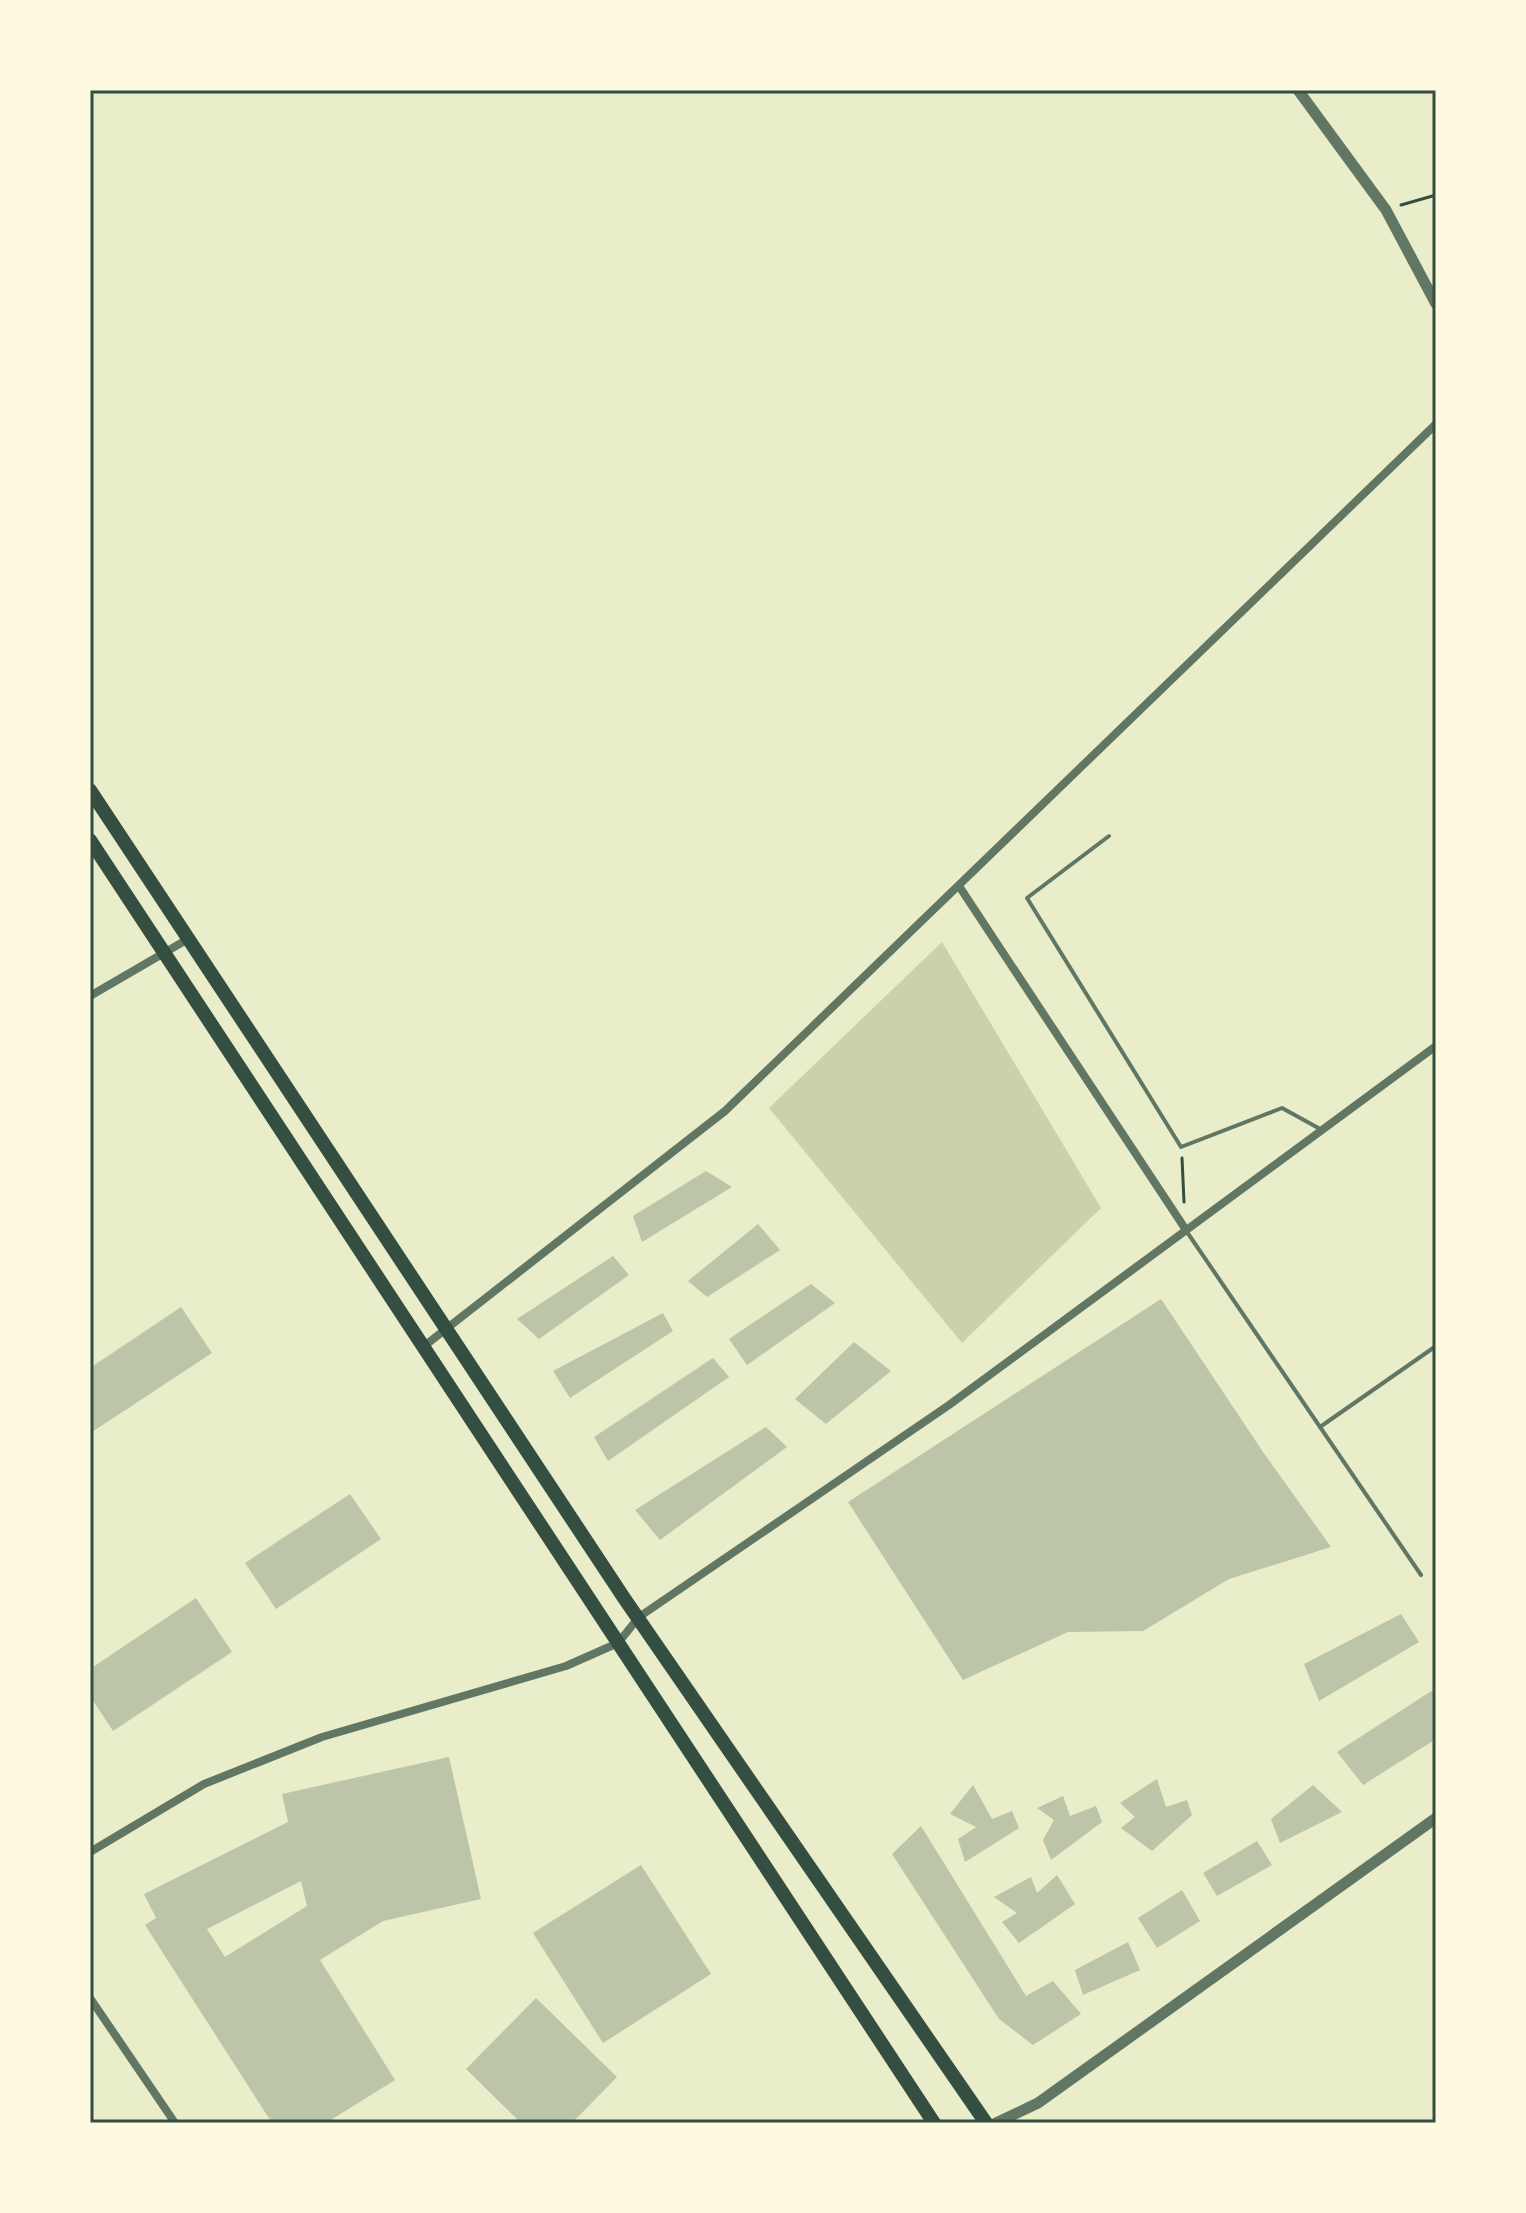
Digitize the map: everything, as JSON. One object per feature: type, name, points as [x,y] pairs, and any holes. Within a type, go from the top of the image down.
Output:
[{"type":"main road","points":[[90,790],[446,1331],[986,2123]]},
{"type":"main road","points":[[90,840],[934,2123]]},
{"type":"street","points":[[1298,90],[1386,210],[1436,304]]},
{"type":"street","points":[[423,1347],[725,1111],[1436,424]]},
{"type":"street","points":[[959,886],[1186,1230]]},
{"type":"street","points":[[90,996],[188,939]]},
{"type":"street","points":[[90,1852],[204,1784],[308,1742],[566,1666],[618,1643],[639,1617],[949,1405],[1436,1046]]},
{"type":"street","points":[[996,2123],[1038,2103],[1436,1818]]},
{"type":"street","points":[[90,1998],[175,2123]]},
{"type":"lane","points":[[1109,836],[1027,898],[1181,1147],[1282,1108],[1322,1130]]},
{"type":"lane","points":[[1186,1230],[1421,1575]]},
{"type":"lane","points":[[1320,1427],[1436,1346]]},
{"type":"path","points":[[1386,210],[1434,196]]},
{"type":"path","points":[[1181,1147],[1184,1202]]},
{"type":"green space","points":[[942,942],[1101,1208],[962,1343],[769,1108]]},
{"type":"building","points":[[706,1171],[732,1187],[642,1242],[633,1216]]},
{"type":"building","points":[[758,1224],[780,1250],[707,1297],[688,1281]]},
{"type":"building","points":[[613,1256],[629,1275],[539,1339],[517,1319]]},
{"type":"building","points":[[811,1284],[835,1303],[747,1365],[729,1339]]},
{"type":"building","points":[[1161,1299],[1331,1547],[1229,1579],[1143,1631],[1068,1632],[963,1680],[848,1502]]},
{"type":"building","points":[[181,1307],[212,1353],[92,1432],[90,1368]]},
{"type":"building","points":[[663,1313],[673,1331],[570,1398],[553,1371]]},
{"type":"building","points":[[854,1342],[891,1371],[826,1424],[795,1399]]},
{"type":"building","points":[[713,1358],[729,1377],[608,1461],[594,1437]]},
{"type":"building","points":[[766,1427],[787,1447],[660,1540],[635,1510]]},
{"type":"building","points":[[350,1494],[381,1539],[276,1609],[245,1563]]},
{"type":"building","points":[[196,1598],[232,1652],[113,1731],[90,1696],[90,1669]]},
{"type":"building","points":[[1401,1614],[1419,1642],[1319,1701],[1304,1664]]},
{"type":"building","points":[[1436,1688],[1436,1739],[1363,1785],[1337,1752]]},
{"type":"building","points":[[449,1757],[481,1899],[383,1921],[320,1960],[395,2080],[326,2123],[272,2123],[145,1925],[156,1918],[144,1894],[288,1822],[282,1794]],"holes":[[[301,1881],[307,1906],[225,1957],[207,1929]]]},
{"type":"building","points":[[1157,1779],[1166,1807],[1187,1800],[1192,1815],[1152,1851],[1121,1828],[1135,1817],[1120,1803]]},
{"type":"building","points":[[973,1785],[992,1819],[1012,1811],[1019,1828],[965,1862],[958,1839],[976,1827],[950,1814]]},
{"type":"building","points":[[1313,1785],[1342,1812],[1280,1843],[1271,1819]]},
{"type":"building","points":[[1063,1796],[1070,1816],[1096,1806],[1102,1822],[1051,1860],[1043,1840],[1054,1820],[1037,1808]]},
{"type":"building","points":[[921,1826],[1026,1996],[1053,1981],[1081,2014],[1033,2045],[999,2019],[892,1854]]},
{"type":"building","points":[[1257,1841],[1272,1865],[1217,1896],[1203,1873]]},
{"type":"building","points":[[641,1865],[711,1974],[603,2043],[533,1933]]},
{"type":"building","points":[[1057,1875],[1075,1904],[1019,1943],[1002,1922],[1017,1913],[994,1897],[1031,1877],[1037,1893]]},
{"type":"building","points":[[1182,1890],[1200,1921],[1157,1948],[1138,1918]]},
{"type":"building","points":[[1128,1942],[1140,1970],[1083,1995],[1075,1970]]},
{"type":"building","points":[[536,1998],[617,2077],[572,2123],[521,2123],[466,2069]]}]
